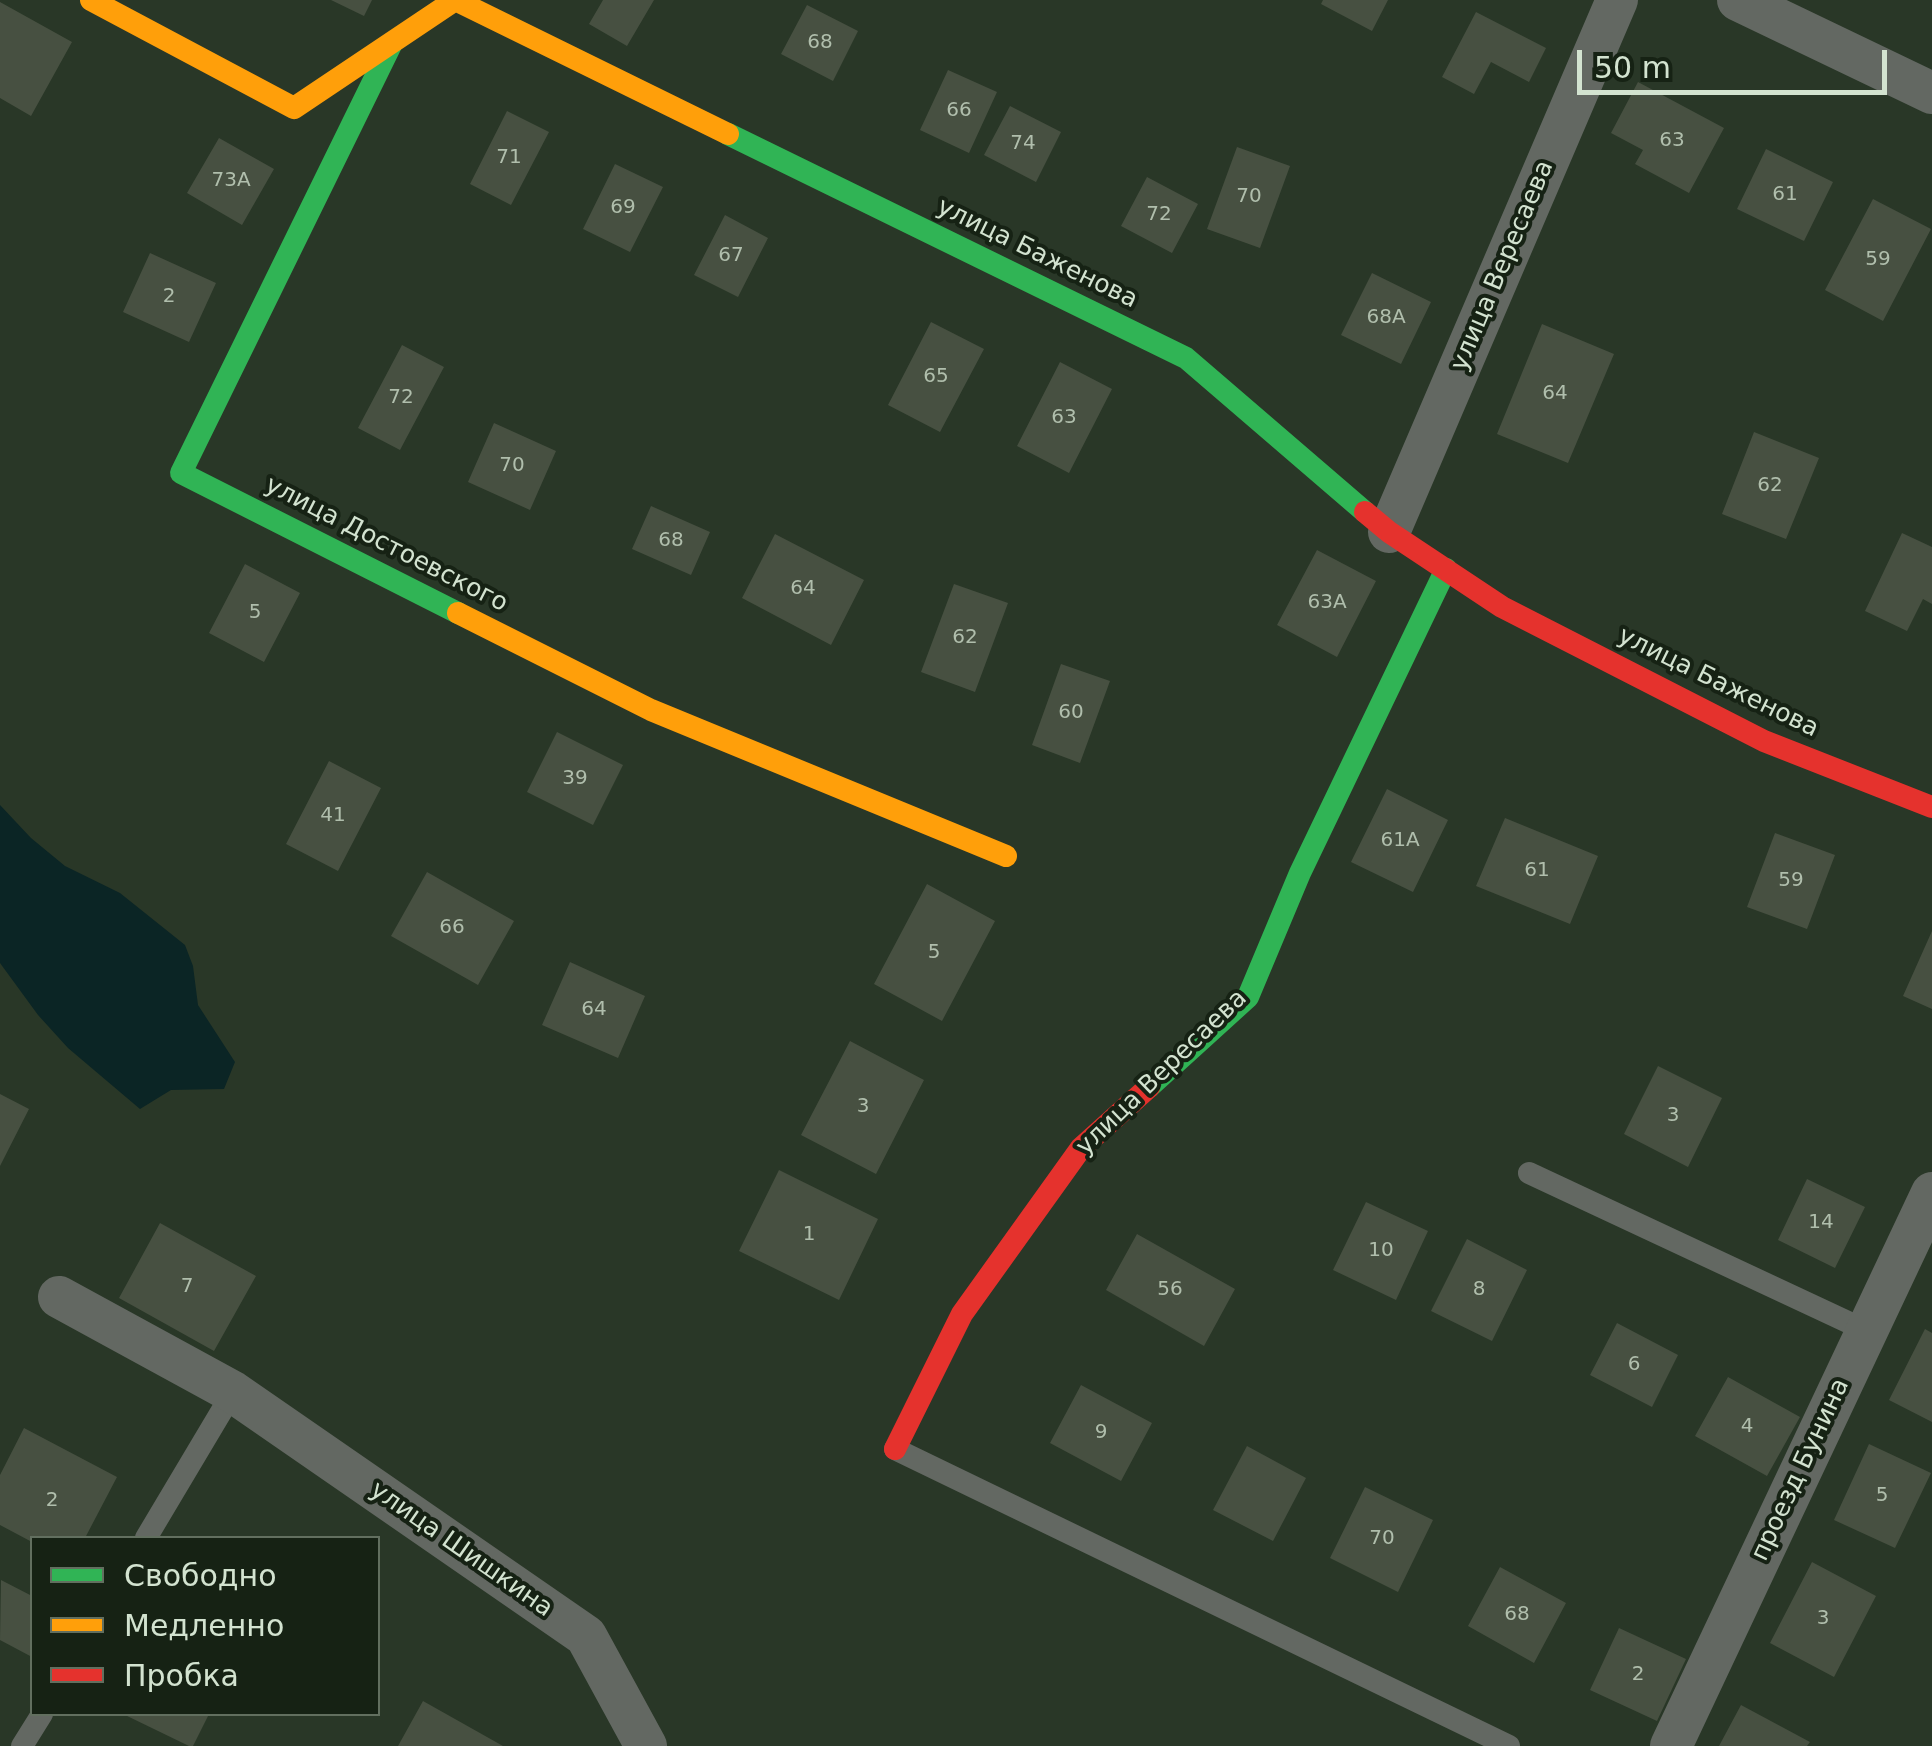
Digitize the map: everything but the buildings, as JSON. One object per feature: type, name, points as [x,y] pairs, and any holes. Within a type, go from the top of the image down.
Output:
[{"type":"street","name":"улица Баженова","points":[[91,0],[294,108],[455,0],[1186,358],[1389,532],[1502,606],[1764,741],[1932,808]]},
{"type":"street","name":"улица Вересаева","points":[[1389,532],[1617,0]]},
{"type":"street","points":[[1738,0],[1932,93]]},
{"type":"street","name":"улица Достоевского","points":[[392,42],[181,473],[652,710],[1006,856]]},
{"type":"street","name":"улица Вересаева","points":[[895,1448],[962,1314],[1081,1148],[1248,997],[1300,874],[1446,570]]},
{"type":"street","name":"проезд Бунина","points":[[1671,1746],[1932,1194]]},
{"type":"street","name":"улица Шишкина","points":[[59,1298],[233,1392],[586,1636],[646,1746]]},
{"type":"lane","points":[[1529,1172],[1867,1332]]},
{"type":"lane","points":[[147,1536],[233,1392]]},
{"type":"lane","points":[[895,1448],[1509,1746]]},
{"type":"lane","points":[[22,1746],[41,1716]]},
{"type":"water","points":[[0,805],[65,866],[120,893],[185,945],[193,966],[198,1005],[235,1062],[224,1089],[171,1090],[140,1109],[68,1048],[38,1015],[0,963]]},
{"type":"traffic: fast","points":[[391,45],[181,473],[458,613]]},
{"type":"traffic: fast","points":[[728,134],[1186,358],[1365,512]]},
{"type":"traffic: fast","points":[[1149,1087],[1248,997],[1300,873],[1446,569]]},
{"type":"traffic: slow","points":[[91,0],[294,108],[455,0],[728,134]]},
{"type":"traffic: slow","points":[[458,613],[651,710],[1006,856]]},
{"type":"traffic: jam","points":[[1365,512],[1502,607],[1764,741],[1932,807]]},
{"type":"traffic: jam","points":[[895,1449],[962,1314],[1081,1148],[1149,1087]]}]
